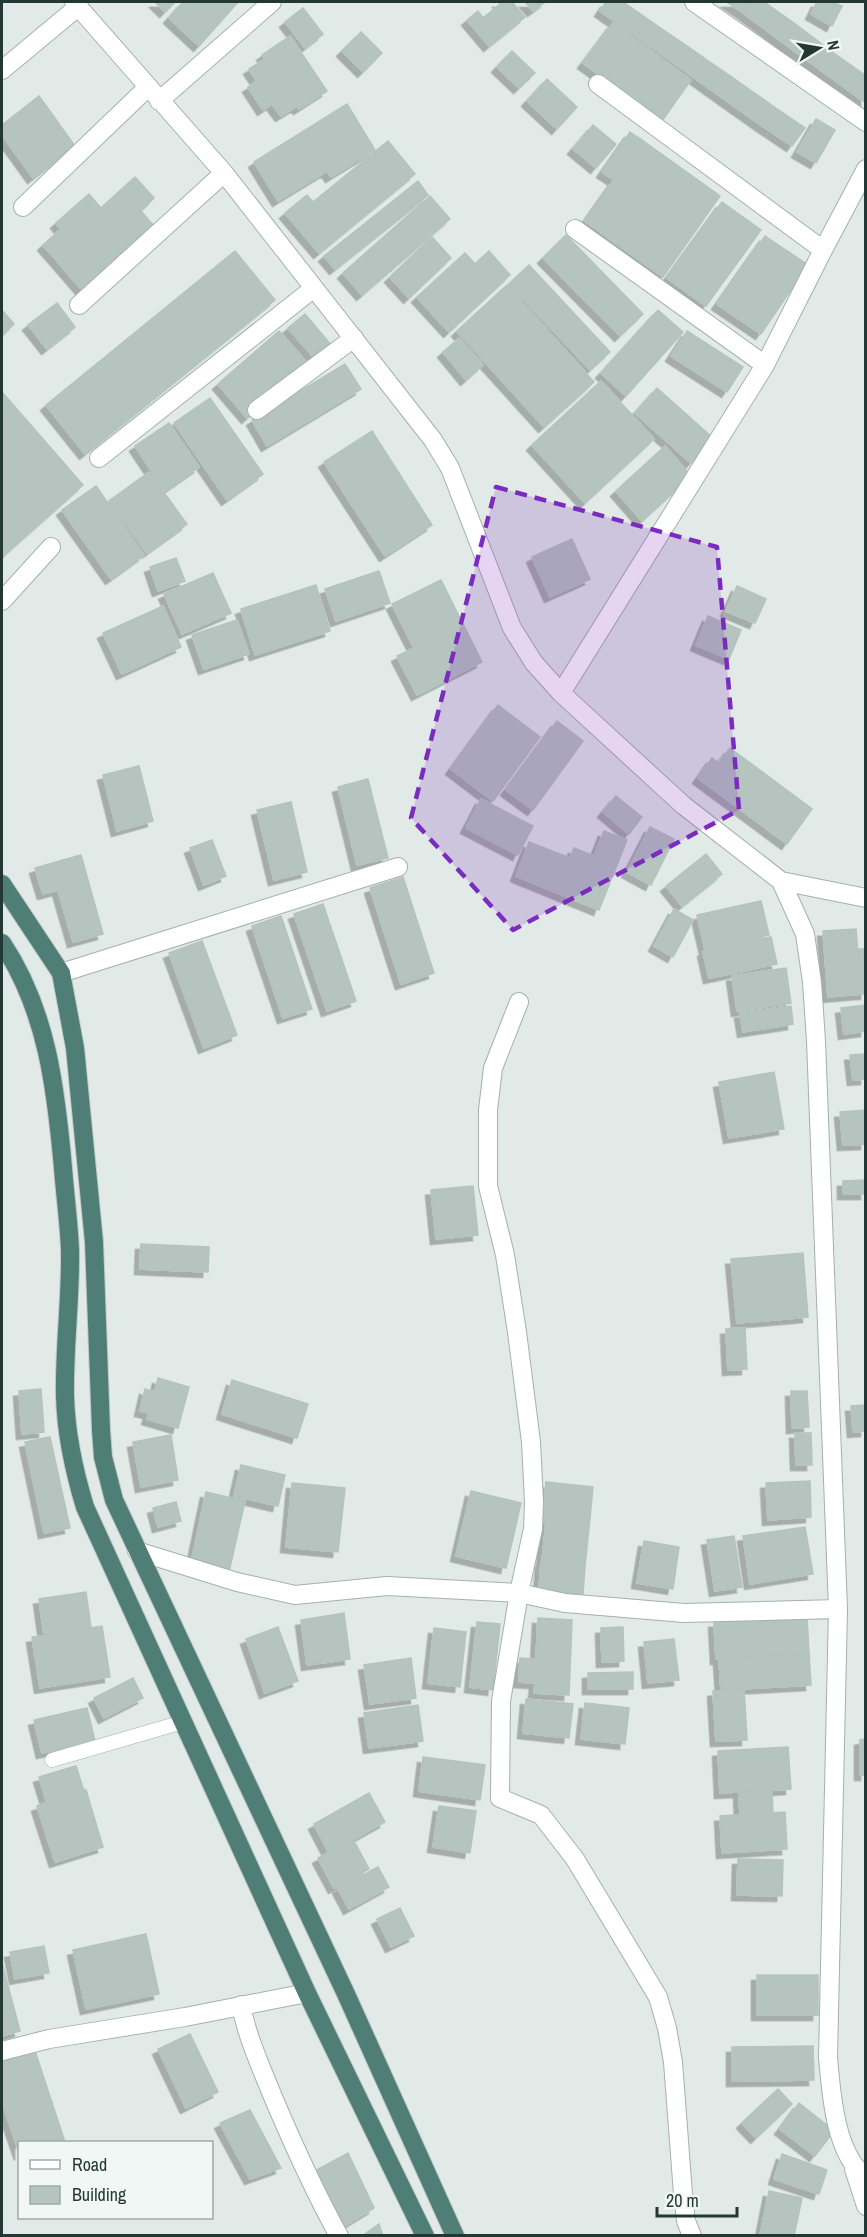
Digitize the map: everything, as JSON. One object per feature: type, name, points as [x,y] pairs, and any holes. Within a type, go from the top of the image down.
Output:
[{"type":"highway","points":[[2,884],[61,973],[75,1048],[85,1129],[94,1242],[104,1457],[114,1500],[346,1994],[455,2235]]},
{"type":"highway","points":[[2,943],[15,963],[32,1002],[48,1049],[57,1099],[70,1250],[65,1397],[73,1467],[86,1507],[307,1993],[317,2009],[425,2235]]},
{"type":"highway","points":[[317,2009],[346,1994]]},
{"type":"street","points":[[23,207],[153,95],[272,2]]},
{"type":"street","points":[[694,2],[866,123]]},
{"type":"street","points":[[2,70],[76,4],[153,95],[224,173],[433,440],[450,468],[512,628],[534,663],[561,693],[683,805],[781,881],[866,898]]},
{"type":"street","points":[[598,84],[823,250]]},
{"type":"street","points":[[561,693],[765,365],[866,169]]},
{"type":"street","points":[[79,305],[224,173]]},
{"type":"street","points":[[575,229],[765,365]]},
{"type":"street","points":[[99,458],[314,288]]},
{"type":"street","points":[[257,410],[354,338]]},
{"type":"street","points":[[2,601],[51,547]]},
{"type":"street","points":[[61,973],[398,867]]},
{"type":"street","points":[[781,881],[805,934],[812,982],[838,1609],[828,2058],[832,2103],[860,2173],[866,2206]]},
{"type":"street","points":[[519,1002],[493,1068],[488,1110],[488,1186],[504,1255],[517,1332],[533,1478],[533,1529],[519,1593],[501,1701],[500,1798],[541,1815],[575,1859],[658,1997],[673,2062],[684,2203],[692,2235]]},
{"type":"street","points":[[137,1551],[237,1582],[295,1595],[387,1586],[519,1593],[565,1603],[684,1613],[838,1609]]},
{"type":"street","points":[[2,2051],[49,2039],[185,2017],[307,1993]]},
{"type":"street","points":[[241,2005],[244,2022],[275,2100],[316,2195],[339,2235]]},
{"type":"lane","points":[[52,1761],[183,1722]]},
{"type":"highlighted area","points":[[496,487],[717,547],[739,810],[513,930],[411,818]]},
{"type":"building","points":[[155,2],[175,2],[165,12]]},
{"type":"building","points":[[183,2],[238,2],[199,46],[169,18]]},
{"type":"building","points":[[498,2],[512,2],[525,17],[489,46],[467,20],[478,11],[483,18],[500,4]]},
{"type":"building","points":[[525,2],[545,2],[533,11]]},
{"type":"building","points":[[606,2],[623,2],[649,20],[637,37],[600,11]]},
{"type":"building","points":[[727,2],[749,2],[742,12]]},
{"type":"building","points":[[749,2],[764,2],[798,26],[785,44],[742,12]]},
{"type":"building","points":[[817,2],[833,2],[842,6],[832,26],[811,14]]},
{"type":"building","points":[[303,8],[323,34],[305,48],[285,22]]},
{"type":"building","points":[[649,20],[697,53],[685,71],[637,37]]},
{"type":"building","points":[[613,23],[691,80],[662,121],[583,63]]},
{"type":"building","points":[[798,26],[831,51],[818,68],[785,44]]},
{"type":"building","points":[[361,32],[382,53],[363,72],[342,51]]},
{"type":"building","points":[[290,36],[327,91],[299,109],[297,106],[281,116],[272,104],[263,110],[248,87],[257,81],[249,69],[265,59],[262,55]]},
{"type":"building","points":[[512,51],[535,73],[519,88],[497,67]]},
{"type":"building","points":[[831,51],[866,76],[866,103],[818,68]]},
{"type":"building","points":[[697,53],[736,80],[724,99],[685,71]]},
{"type":"building","points":[[547,79],[577,107],[557,129],[527,101]]},
{"type":"building","points":[[736,80],[770,104],[758,123],[724,99]]},
{"type":"building","points":[[39,96],[75,146],[33,178],[2,135],[2,125]]},
{"type":"building","points":[[347,104],[375,150],[331,177],[327,171],[278,201],[254,162]]},
{"type":"building","points":[[770,104],[805,128],[792,146],[758,123]]},
{"type":"building","points":[[816,119],[835,130],[816,163],[797,152]]},
{"type":"building","points":[[593,125],[616,144],[596,168],[573,149]]},
{"type":"building","points":[[630,132],[642,140],[614,180],[602,172]]},
{"type":"building","points":[[642,140],[720,196],[663,277],[585,221]]},
{"type":"building","points":[[388,141],[415,174],[319,253],[285,213],[307,195],[313,202]]},
{"type":"building","points":[[135,177],[154,198],[141,211],[154,226],[83,291],[43,245],[61,229],[56,223],[89,194],[101,208]]},
{"type":"building","points":[[418,181],[428,195],[335,269],[324,256]]},
{"type":"building","points":[[430,196],[450,219],[362,295],[343,273]]},
{"type":"building","points":[[722,202],[761,230],[706,306],[667,278]]},
{"type":"building","points":[[566,235],[643,314],[620,336],[543,258]]},
{"type":"building","points":[[765,236],[808,265],[761,334],[717,304]]},
{"type":"building","points":[[432,237],[451,258],[409,298],[390,277]]},
{"type":"building","points":[[235,251],[275,300],[85,454],[46,405]]},
{"type":"building","points":[[489,251],[510,275],[449,332],[417,297],[465,253],[475,264]]},
{"type":"building","points":[[529,265],[610,352],[590,370],[509,284]]},
{"type":"building","points":[[507,285],[594,382],[544,427],[457,331]]},
{"type":"building","points":[[57,303],[75,327],[47,349],[28,325]]},
{"type":"building","points":[[2,310],[14,324],[2,336]]},
{"type":"building","points":[[658,310],[683,332],[626,396],[601,373]]},
{"type":"building","points":[[305,314],[331,345],[315,359],[288,328]]},
{"type":"building","points":[[279,331],[308,364],[247,418],[218,384]]},
{"type":"building","points":[[687,331],[743,367],[727,392],[671,356]]},
{"type":"building","points":[[459,338],[483,365],[466,380],[443,352]]},
{"type":"building","points":[[345,364],[361,389],[267,446],[252,420]]},
{"type":"building","points":[[601,381],[654,439],[585,503],[532,445]]},
{"type":"building","points":[[657,388],[713,438],[691,463],[635,413]]},
{"type":"building","points":[[2,392],[83,485],[2,557]]},
{"type":"building","points":[[210,398],[263,474],[227,500],[174,423]]},
{"type":"building","points":[[169,423],[199,467],[165,491],[135,446]]},
{"type":"building","points":[[372,431],[432,525],[385,556],[324,462]]},
{"type":"building","points":[[665,446],[691,476],[642,521],[616,491]]},
{"type":"building","points":[[149,472],[187,524],[147,553],[109,501]]},
{"type":"building","points":[[96,486],[144,555],[111,579],[62,510]]},
{"type":"building","points":[[572,539],[590,579],[550,597],[532,557]]},
{"type":"building","points":[[176,558],[185,581],[158,591],[150,567]]},
{"type":"building","points":[[379,571],[390,603],[336,621],[325,589]]},
{"type":"building","points":[[213,573],[231,613],[182,634],[164,594]]},
{"type":"building","points":[[441,580],[482,662],[417,695],[397,656],[414,648],[392,604]]},
{"type":"building","points":[[316,585],[330,631],[255,655],[241,609]]},
{"type":"building","points":[[737,586],[766,599],[755,623],[726,611]]},
{"type":"building","points":[[163,606],[181,647],[122,674],[103,633]]},
{"type":"building","points":[[708,616],[741,630],[729,659],[696,645]]},
{"type":"building","points":[[237,620],[249,654],[204,669],[192,635]]},
{"type":"building","points":[[498,705],[540,737],[493,801],[451,769]]},
{"type":"building","points":[[557,721],[583,741],[533,810],[506,790]]},
{"type":"building","points":[[730,748],[812,809],[787,844],[698,778],[712,758],[719,763]]},
{"type":"building","points":[[139,766],[153,821],[117,831],[103,775]]},
{"type":"building","points":[[368,779],[388,858],[357,865],[338,787]]},
{"type":"building","points":[[616,796],[642,817],[629,834],[603,812]]},
{"type":"building","points":[[481,799],[533,826],[518,855],[466,828]]},
{"type":"building","points":[[291,802],[307,872],[274,880],[257,810]]},
{"type":"building","points":[[650,827],[674,839],[651,885],[627,872]]},
{"type":"building","points":[[604,831],[627,840],[599,910],[516,876],[529,842],[570,858],[574,848],[594,856]]},
{"type":"building","points":[[212,840],[226,876],[204,885],[190,848]]},
{"type":"building","points":[[706,854],[722,874],[682,906],[666,886]]},
{"type":"building","points":[[81,855],[103,934],[73,942],[58,890],[43,894],[35,868]]},
{"type":"building","points":[[403,877],[434,973],[401,984],[370,888]]},
{"type":"building","points":[[761,901],[769,935],[705,949],[697,915]]},
{"type":"building","points":[[323,904],[356,1001],[327,1011],[294,914]]},
{"type":"building","points":[[674,909],[693,920],[673,957],[654,946]]},
{"type":"building","points":[[281,916],[312,1009],[283,1018],[252,926]]},
{"type":"building","points":[[856,929],[861,994],[828,997],[823,931]]},
{"type":"building","points":[[771,937],[777,964],[709,978],[703,951]]},
{"type":"building","points":[[202,941],[237,1035],[204,1048],[169,953]]},
{"type":"building","points":[[859,949],[866,949],[866,994],[861,994]]},
{"type":"building","points":[[786,968],[791,1003],[737,1011],[732,976]]},
{"type":"building","points":[[866,1005],[866,1031],[844,1034],[841,1008]]},
{"type":"building","points":[[791,1006],[793,1024],[743,1032],[740,1013]]},
{"type":"building","points":[[866,1054],[866,1079],[853,1080],[850,1055]]},
{"type":"building","points":[[774,1072],[784,1129],[729,1138],[719,1082]]},
{"type":"building","points":[[866,1110],[866,1144],[843,1145],[840,1112]]},
{"type":"building","points":[[866,1180],[866,1194],[843,1194],[843,1181]]},
{"type":"building","points":[[473,1186],[478,1235],[436,1239],[431,1190]]},
{"type":"building","points":[[141,1244],[209,1247],[208,1272],[140,1269]]},
{"type":"building","points":[[803,1253],[808,1317],[737,1323],[731,1259]]},
{"type":"building","points":[[745,1328],[747,1369],[728,1370],[726,1329]]},
{"type":"building","points":[[158,1378],[189,1387],[178,1428],[147,1419],[149,1413],[140,1411],[145,1389],[155,1392]]},
{"type":"building","points":[[232,1380],[308,1404],[297,1438],[222,1414]]},
{"type":"building","points":[[41,1389],[44,1432],[22,1434],[19,1391]]},
{"type":"building","points":[[791,1391],[807,1391],[809,1427],[792,1428]]},
{"type":"building","points":[[866,1405],[866,1431],[853,1432],[851,1406]]},
{"type":"building","points":[[795,1433],[811,1433],[812,1465],[796,1465]]},
{"type":"building","points":[[171,1435],[178,1480],[141,1487],[133,1442]]},
{"type":"building","points":[[50,1437],[70,1528],[44,1533],[25,1442]]},
{"type":"building","points":[[241,1465],[285,1475],[278,1506],[234,1496]]},
{"type":"building","points":[[810,1481],[811,1517],[768,1520],[766,1483]]},
{"type":"building","points":[[546,1482],[593,1487],[589,1528],[543,1523]]},
{"type":"building","points":[[292,1483],[345,1488],[338,1552],[286,1547]]},
{"type":"building","points":[[471,1491],[521,1503],[506,1568],[456,1556]]},
{"type":"building","points":[[206,1492],[245,1501],[229,1572],[191,1564]]},
{"type":"building","points":[[176,1502],[181,1521],[158,1527],[153,1508]]},
{"type":"building","points":[[546,1523],[589,1528],[585,1566],[542,1562]]},
{"type":"building","points":[[805,1527],[813,1574],[750,1584],[743,1536]]},
{"type":"building","points":[[734,1536],[742,1587],[715,1591],[707,1540]]},
{"type":"building","points":[[644,1541],[679,1547],[673,1589],[637,1583]]},
{"type":"building","points":[[541,1562],[585,1566],[583,1594],[539,1590]]},
{"type":"building","points":[[86,1592],[91,1628],[44,1635],[39,1599]]},
{"type":"building","points":[[344,1613],[350,1659],[307,1665],[301,1620]]},
{"type":"building","points":[[807,1617],[809,1653],[716,1659],[714,1622]]},
{"type":"building","points":[[538,1618],[572,1620],[569,1695],[534,1693],[535,1683],[519,1682],[520,1658],[536,1659]]},
{"type":"building","points":[[477,1622],[500,1624],[493,1690],[470,1687]]},
{"type":"building","points":[[102,1626],[110,1677],[40,1688],[32,1637]]},
{"type":"building","points":[[278,1627],[298,1681],[265,1693],[246,1639]]},
{"type":"building","points":[[623,1627],[624,1661],[602,1662],[601,1628]]},
{"type":"building","points":[[434,1628],[466,1632],[460,1687],[428,1683]]},
{"type":"building","points":[[674,1639],[679,1680],[648,1683],[644,1642]]},
{"type":"building","points":[[809,1653],[811,1685],[721,1690],[719,1659]]},
{"type":"building","points":[[411,1658],[416,1698],[370,1704],[364,1665]]},
{"type":"building","points":[[633,1672],[633,1689],[588,1689],[588,1673]]},
{"type":"building","points":[[133,1678],[143,1698],[104,1718],[94,1698]]},
{"type":"building","points":[[744,1689],[747,1740],[716,1741],[713,1691]]},
{"type":"building","points":[[526,1699],[573,1704],[569,1738],[523,1733]]},
{"type":"building","points":[[585,1703],[629,1708],[625,1744],[581,1739]]},
{"type":"building","points":[[418,1705],[423,1741],[369,1748],[364,1713]]},
{"type":"building","points":[[87,1708],[95,1741],[42,1753],[34,1720]]},
{"type":"building","points":[[866,1739],[866,1775],[860,1775],[860,1740]]},
{"type":"building","points":[[788,1747],[791,1789],[720,1793],[718,1751]]},
{"type":"building","points":[[423,1757],[485,1765],[480,1800],[419,1791]]},
{"type":"building","points":[[76,1766],[84,1791],[47,1803],[39,1777]]},
{"type":"building","points":[[86,1790],[103,1847],[55,1862],[37,1806]]},
{"type":"building","points":[[772,1790],[773,1813],[740,1815],[739,1792]]},
{"type":"building","points":[[369,1793],[385,1822],[329,1853],[314,1824]]},
{"type":"building","points":[[439,1806],[476,1811],[470,1853],[433,1847]]},
{"type":"building","points":[[785,1812],[787,1849],[722,1853],[720,1816]]},
{"type":"building","points":[[353,1839],[369,1869],[334,1888],[318,1858]]},
{"type":"building","points":[[738,1859],[783,1860],[782,1896],[737,1895]]},
{"type":"building","points":[[378,1867],[389,1887],[349,1909],[338,1888]]},
{"type":"building","points":[[400,1908],[414,1936],[391,1947],[377,1919]]},
{"type":"building","points":[[146,1934],[159,1994],[86,2009],[73,1950]]},
{"type":"building","points":[[44,1946],[49,1973],[15,1979],[10,1952]]},
{"type":"building","points":[[2,1963],[20,2031],[2,2036]]},
{"type":"building","points":[[757,1975],[818,1975],[818,2015],[757,2015]]},
{"type":"building","points":[[190,2034],[218,2092],[186,2108],[158,2049]]},
{"type":"building","points":[[813,2046],[814,2080],[732,2081],[732,2047]]},
{"type":"building","points":[[34,2048],[65,2141],[18,2141],[18,2149],[4,2108],[2,2109],[2,2059]]},
{"type":"building","points":[[778,2089],[792,2104],[756,2138],[742,2123]]},
{"type":"building","points":[[799,2103],[834,2131],[815,2156],[780,2129]]},
{"type":"building","points":[[250,2110],[281,2168],[250,2179],[220,2123]]},
{"type":"building","points":[[348,2153],[374,2208],[343,2227],[313,2172]]},
{"type":"building","points":[[782,2154],[827,2170],[819,2194],[774,2179]]},
{"type":"building","points":[[769,2191],[802,2198],[794,2236],[760,2236]]},
{"type":"building","points":[[379,2224],[383,2236],[362,2236]]}]
